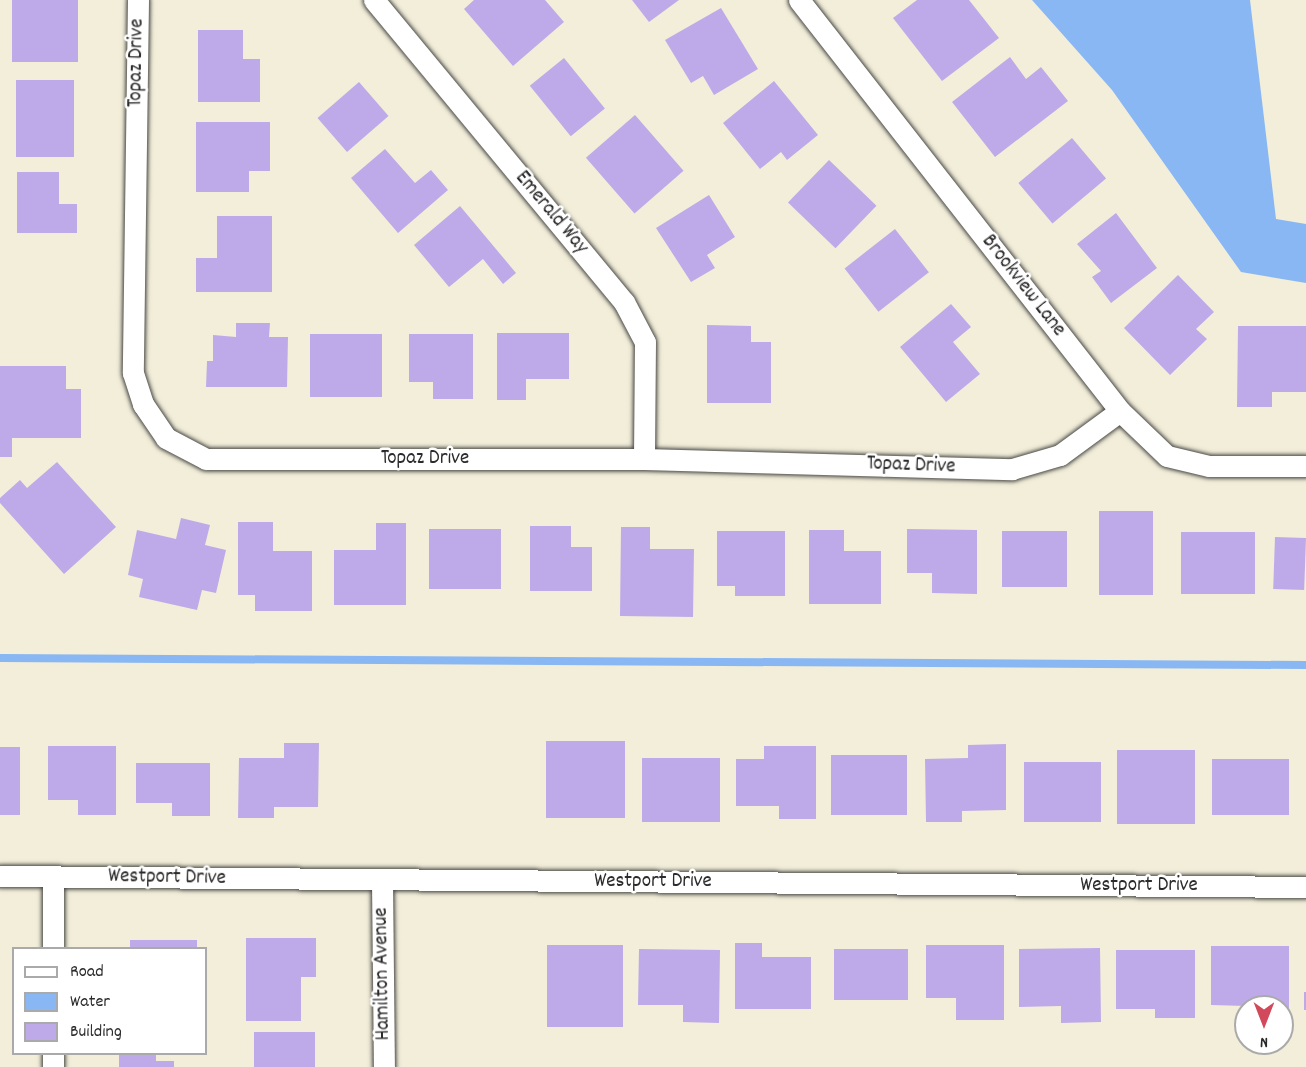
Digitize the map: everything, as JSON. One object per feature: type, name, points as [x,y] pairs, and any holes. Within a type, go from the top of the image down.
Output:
[{"type":"street","name":"Topaz Drive","points":[[138,0],[133,373],[143,404],[166,438],[206,459],[644,459],[1012,469],[1060,455],[1120,411]]},
{"type":"street","name":"Emerald Way","points":[[374,0],[624,302],[645,342],[644,459]]},
{"type":"street","name":"Brookview Lane","points":[[799,0],[1120,411],[1167,456],[1209,466],[1306,466]]},
{"type":"street","name":"Westport Drive","points":[[0,876],[1306,887]]},
{"type":"street","points":[[53,876],[53,947]]},
{"type":"street","name":"Hamilton Avenue","points":[[382,880],[384,1067]]},
{"type":"water","points":[[1032,0],[1250,0],[1276,219],[1306,224],[1306,283],[1241,272],[1112,90]]},
{"type":"building","points":[[12,0],[78,0],[78,62],[12,62]]},
{"type":"building","points":[[474,0],[545,0],[564,22],[513,66],[464,9]]},
{"type":"building","points":[[632,0],[679,0],[649,22]]},
{"type":"building","points":[[917,0],[969,0],[999,38],[942,81],[893,18]]},
{"type":"building","points":[[721,8],[758,69],[714,95],[703,76],[691,83],[665,40]]},
{"type":"building","points":[[198,30],[243,30],[243,59],[260,59],[260,102],[198,102]]},
{"type":"building","points":[[1010,57],[1026,79],[1041,67],[1068,101],[995,157],[952,102]]},
{"type":"building","points":[[564,58],[605,109],[571,136],[530,86]]},
{"type":"building","points":[[16,80],[74,80],[74,157],[16,157]]},
{"type":"building","points":[[774,81],[818,135],[787,160],[781,152],[760,169],[723,123]]},
{"type":"building","points":[[359,82],[389,116],[347,152],[317,118]]},
{"type":"building","points":[[635,115],[684,171],[634,213],[586,158]]},
{"type":"building","points":[[196,122],[270,122],[270,171],[249,171],[249,192],[196,192]]},
{"type":"building","points":[[1072,138],[1106,179],[1052,224],[1018,183]]},
{"type":"building","points":[[385,149],[415,183],[431,170],[448,190],[398,233],[351,178]]},
{"type":"building","points":[[829,160],[876,206],[835,248],[788,202]]},
{"type":"building","points":[[17,172],[59,172],[59,204],[77,204],[77,233],[17,233]]},
{"type":"building","points":[[709,195],[735,237],[707,255],[715,268],[691,282],[656,228]]},
{"type":"building","points":[[460,206],[516,273],[503,284],[483,259],[449,287],[414,245]]},
{"type":"building","points":[[1116,213],[1157,268],[1111,303],[1092,277],[1101,271],[1077,244]]},
{"type":"building","points":[[217,216],[272,216],[272,292],[196,292],[196,258],[217,258]]},
{"type":"building","points":[[895,229],[929,272],[878,312],[845,268]]},
{"type":"building","points":[[1178,275],[1214,312],[1196,329],[1207,339],[1170,375],[1124,328]]},
{"type":"building","points":[[951,304],[971,327],[953,342],[980,374],[946,402],[900,347]]},
{"type":"building","points":[[236,323],[270,323],[269,337],[288,337],[287,387],[206,387],[207,361],[213,361],[213,335],[236,337]]},
{"type":"building","points":[[707,325],[751,326],[751,342],[771,342],[771,403],[707,403]]},
{"type":"building","points":[[1238,326],[1306,326],[1306,392],[1272,392],[1272,407],[1237,407]]},
{"type":"building","points":[[497,333],[569,333],[569,379],[526,379],[526,400],[497,400]]},
{"type":"building","points":[[310,334],[382,334],[382,397],[310,397]]},
{"type":"building","points":[[409,334],[473,334],[473,399],[433,399],[433,382],[409,382]]},
{"type":"building","points":[[0,366],[66,366],[66,389],[81,389],[81,438],[12,438],[12,457],[0,457]]},
{"type":"building","points":[[57,462],[116,527],[64,574],[0,503],[0,498],[20,480],[27,488]]},
{"type":"building","points":[[1099,511],[1153,511],[1153,595],[1099,595]]},
{"type":"building","points":[[181,518],[210,525],[205,545],[226,550],[216,593],[202,590],[197,610],[139,597],[143,579],[128,575],[137,530],[176,539]]},
{"type":"building","points":[[238,522],[273,522],[273,551],[312,551],[312,611],[255,611],[255,595],[238,595]]},
{"type":"building","points":[[376,523],[406,523],[406,605],[334,605],[334,550],[376,550]]},
{"type":"building","points":[[530,526],[571,526],[571,547],[592,547],[592,591],[530,591]]},
{"type":"building","points":[[621,527],[650,527],[650,549],[694,549],[693,617],[620,616]]},
{"type":"building","points":[[429,529],[501,529],[501,589],[429,589]]},
{"type":"building","points":[[907,529],[977,530],[977,594],[932,593],[932,573],[907,573]]},
{"type":"building","points":[[809,530],[844,530],[844,551],[881,551],[881,604],[809,604]]},
{"type":"building","points":[[717,531],[785,531],[785,596],[735,596],[735,586],[717,586]]},
{"type":"building","points":[[1002,531],[1067,531],[1067,587],[1002,587]]},
{"type":"building","points":[[1181,532],[1255,532],[1255,594],[1181,594]]},
{"type":"building","points":[[1275,537],[1306,538],[1304,590],[1273,589]]},
{"type":"building","points":[[546,741],[625,741],[625,818],[546,818]]},
{"type":"building","points":[[284,743],[319,743],[318,807],[274,807],[274,818],[238,818],[239,758],[284,758]]},
{"type":"building","points":[[1006,744],[1006,810],[962,811],[962,822],[926,822],[925,759],[968,758],[968,745]]},
{"type":"building","points":[[48,746],[116,746],[116,815],[78,815],[78,800],[48,800]]},
{"type":"building","points":[[764,746],[816,746],[816,819],[779,819],[779,806],[736,806],[736,759],[764,759]]},
{"type":"building","points":[[0,747],[20,747],[20,815],[0,815]]},
{"type":"building","points":[[1117,750],[1195,750],[1195,824],[1117,824]]},
{"type":"building","points":[[831,755],[907,755],[907,815],[831,815]]},
{"type":"building","points":[[642,758],[720,758],[720,822],[642,822]]},
{"type":"building","points":[[1212,759],[1289,759],[1289,815],[1212,815]]},
{"type":"building","points":[[1024,762],[1101,762],[1101,822],[1024,822]]},
{"type":"building","points":[[136,763],[210,763],[210,816],[172,816],[172,803],[136,803]]},
{"type":"building","points":[[246,938],[316,938],[316,977],[301,977],[301,1021],[246,1021]]},
{"type":"building","points":[[130,940],[197,940],[197,947],[130,947]]},
{"type":"building","points":[[735,943],[762,943],[762,957],[811,957],[811,1009],[735,1009]]},
{"type":"building","points":[[547,945],[623,945],[623,1027],[547,1027]]},
{"type":"building","points":[[926,945],[1004,945],[1004,1020],[956,1020],[956,998],[926,998]]},
{"type":"building","points":[[1211,946],[1289,946],[1289,995],[1234,995],[1234,1006],[1211,1005]]},
{"type":"building","points":[[1100,948],[1101,1022],[1061,1023],[1061,1006],[1019,1007],[1019,949]]},
{"type":"building","points":[[639,949],[720,950],[719,1023],[683,1022],[683,1005],[638,1005]]},
{"type":"building","points":[[834,949],[908,949],[908,1000],[834,1000]]},
{"type":"building","points":[[1116,950],[1195,950],[1195,1018],[1155,1018],[1155,1009],[1116,1009]]},
{"type":"building","points":[[1304,992],[1306,992],[1306,1010],[1304,1010]]},
{"type":"building","points":[[254,1032],[315,1032],[315,1067],[254,1067]]},
{"type":"building","points":[[119,1055],[156,1055],[156,1061],[174,1061],[174,1067],[119,1067]]},
{"type":"waterway","points":[[0,658],[1306,665]]}]
